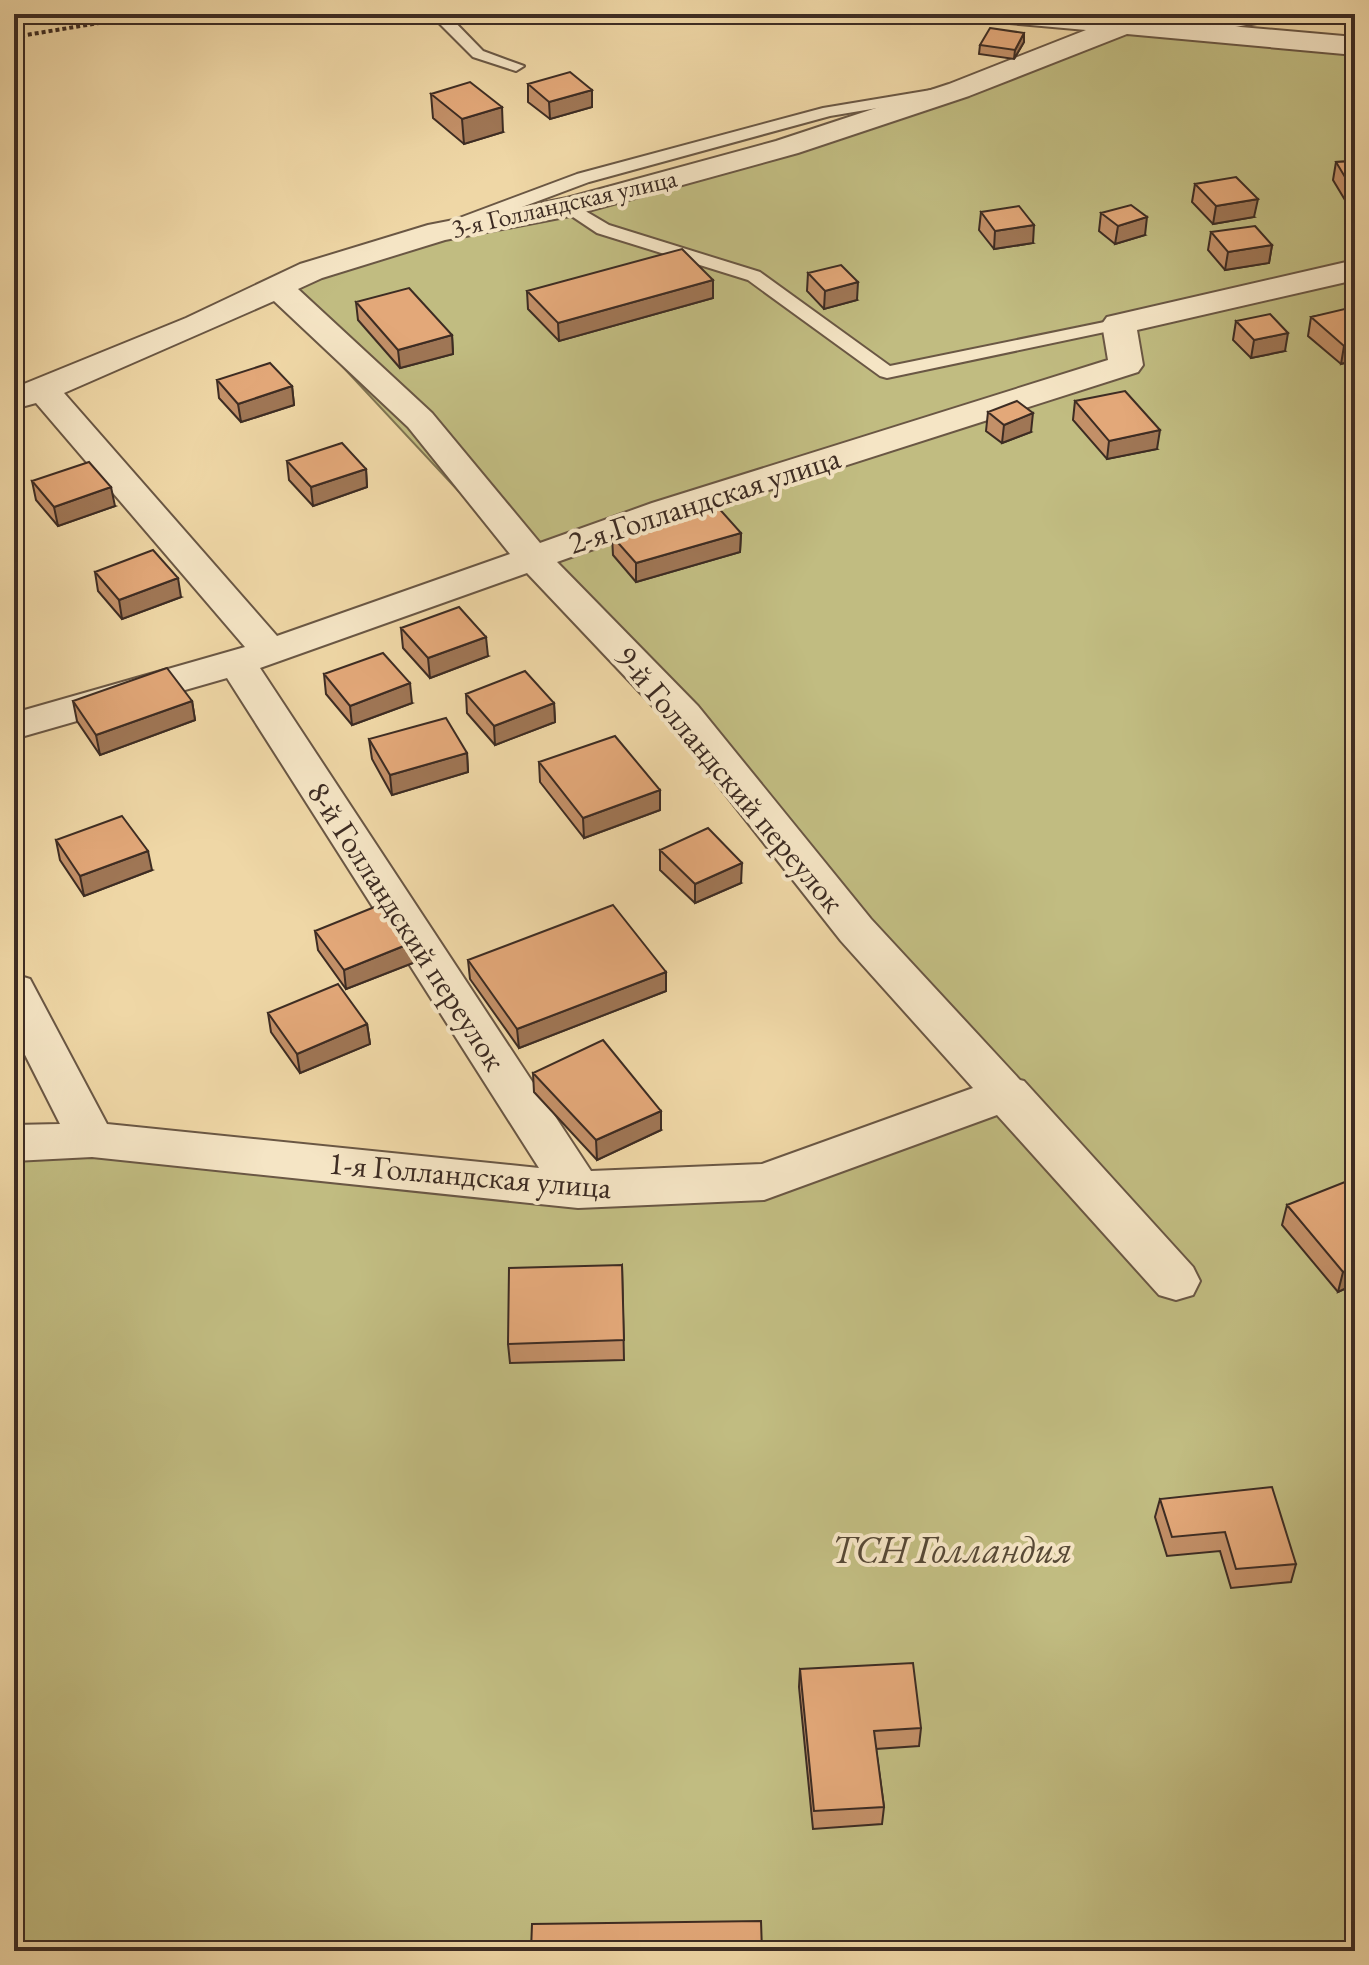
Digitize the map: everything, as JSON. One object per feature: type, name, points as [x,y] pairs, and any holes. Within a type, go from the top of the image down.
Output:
[{"type":"street","points":[[998,14],[1355,46]]},
{"type":"street","name":"3-я Голландская улица","points":[[28,394],[198,325],[311,271],[439,232],[570,207],[787,147],[959,90],[1122,26]]},
{"type":"street","points":[[1119,324],[1355,270]]},
{"type":"street","name":"9-й Голландский переулок","points":[[276,286],[420,420],[532,557],[684,715],[856,930],[1008,1093],[1176,1281]]},
{"type":"street","name":"2-я Голландская улица","points":[[14,726],[253,657],[532,557],[888,439],[1126,365],[1119,324]]},
{"type":"street","name":"8-й Голландский переулок","points":[[28,394],[253,657],[578,1190]]},
{"type":"street","points":[[14,990],[92,1140]]},
{"type":"street","name":"1-я Голландская улица","points":[[14,1143],[92,1140],[578,1190],[764,1182],[1008,1093]]},
{"type":"lane","points":[[438,14],[478,54],[516,66]]},
{"type":"lane","points":[[1184,31],[1279,14]]},
{"type":"lane","points":[[439,232],[583,178],[829,111],[959,90]]},
{"type":"lane","points":[[570,207],[603,229],[754,276],[887,372],[1119,324]]},
{"type":"path","points":[[14,37],[117,20],[189,14]]},
{"type":"green space","name":"ТСН Голландия","points":[[1126,29],[1355,49],[1355,1951],[14,1951],[14,1152],[769,1188],[993,1092],[517,554],[273,292],[442,235],[563,212]]},
{"type":"building","points":[[990,28],[1024,33],[1015,50],[980,45]]},
{"type":"building","points":[[570,72],[592,90],[549,102],[528,84]]},
{"type":"building","points":[[470,82],[502,107],[462,119],[431,94]]},
{"type":"building","points":[[1355,161],[1355,192],[1354,192],[1336,162]]},
{"type":"building","points":[[1236,177],[1258,199],[1216,206],[1195,184]]},
{"type":"building","points":[[1131,205],[1147,217],[1118,226],[1101,213]]},
{"type":"building","points":[[1019,206],[1034,225],[995,231],[981,212]]},
{"type":"building","points":[[1255,226],[1272,245],[1228,252],[1211,232]]},
{"type":"building","points":[[682,249],[713,280],[558,323],[527,291]]},
{"type":"building","points":[[841,265],[858,282],[825,291],[808,273]]},
{"type":"building","points":[[409,288],[452,335],[398,350],[356,302]]},
{"type":"building","points":[[1353,307],[1355,343],[1344,346],[1311,317]]},
{"type":"building","points":[[1270,314],[1288,333],[1254,340],[1236,321]]},
{"type":"building","points":[[270,363],[292,386],[238,404],[217,380]]},
{"type":"building","points":[[1125,391],[1160,430],[1109,441],[1075,401]]},
{"type":"building","points":[[1017,401],[1033,413],[1004,425],[988,412]]},
{"type":"building","points":[[342,443],[366,469],[311,487],[287,461]]},
{"type":"building","points":[[89,462],[111,487],[54,507],[32,481]]},
{"type":"building","points":[[715,504],[741,533],[636,563],[612,536]]},
{"type":"building","points":[[153,550],[178,578],[119,600],[95,572]]},
{"type":"building","points":[[459,607],[486,637],[428,658],[401,628]]},
{"type":"building","points":[[383,653],[410,683],[350,706],[324,674]]},
{"type":"building","points":[[167,668],[192,701],[96,735],[73,701]]},
{"type":"building","points":[[525,671],[554,703],[494,726],[466,694]]},
{"type":"building","points":[[446,718],[467,753],[390,775],[369,739]]},
{"type":"building","points":[[615,736],[660,790],[583,818],[539,762]]},
{"type":"building","points":[[122,816],[148,851],[80,876],[56,840]]},
{"type":"building","points":[[708,828],[742,863],[695,884],[660,850]]},
{"type":"building","points":[[382,904],[416,941],[344,970],[315,931]]},
{"type":"building","points":[[613,905],[666,972],[517,1029],[468,960]]},
{"type":"building","points":[[338,984],[367,1024],[297,1054],[268,1013]]},
{"type":"building","points":[[603,1040],[661,1111],[596,1140],[533,1073]]},
{"type":"building","points":[[1355,1178],[1355,1268],[1343,1272],[1287,1205]]},
{"type":"building","points":[[622,1265],[624,1340],[508,1344],[509,1268]]},
{"type":"building","points":[[1272,1487],[1296,1564],[1236,1569],[1225,1532],[1172,1537],[1160,1499]]},
{"type":"building","points":[[913,1663],[921,1728],[874,1731],[884,1807],[814,1811],[800,1669]]},
{"type":"building","points":[[761,1921],[762,1951],[531,1951],[532,1924]]}]
